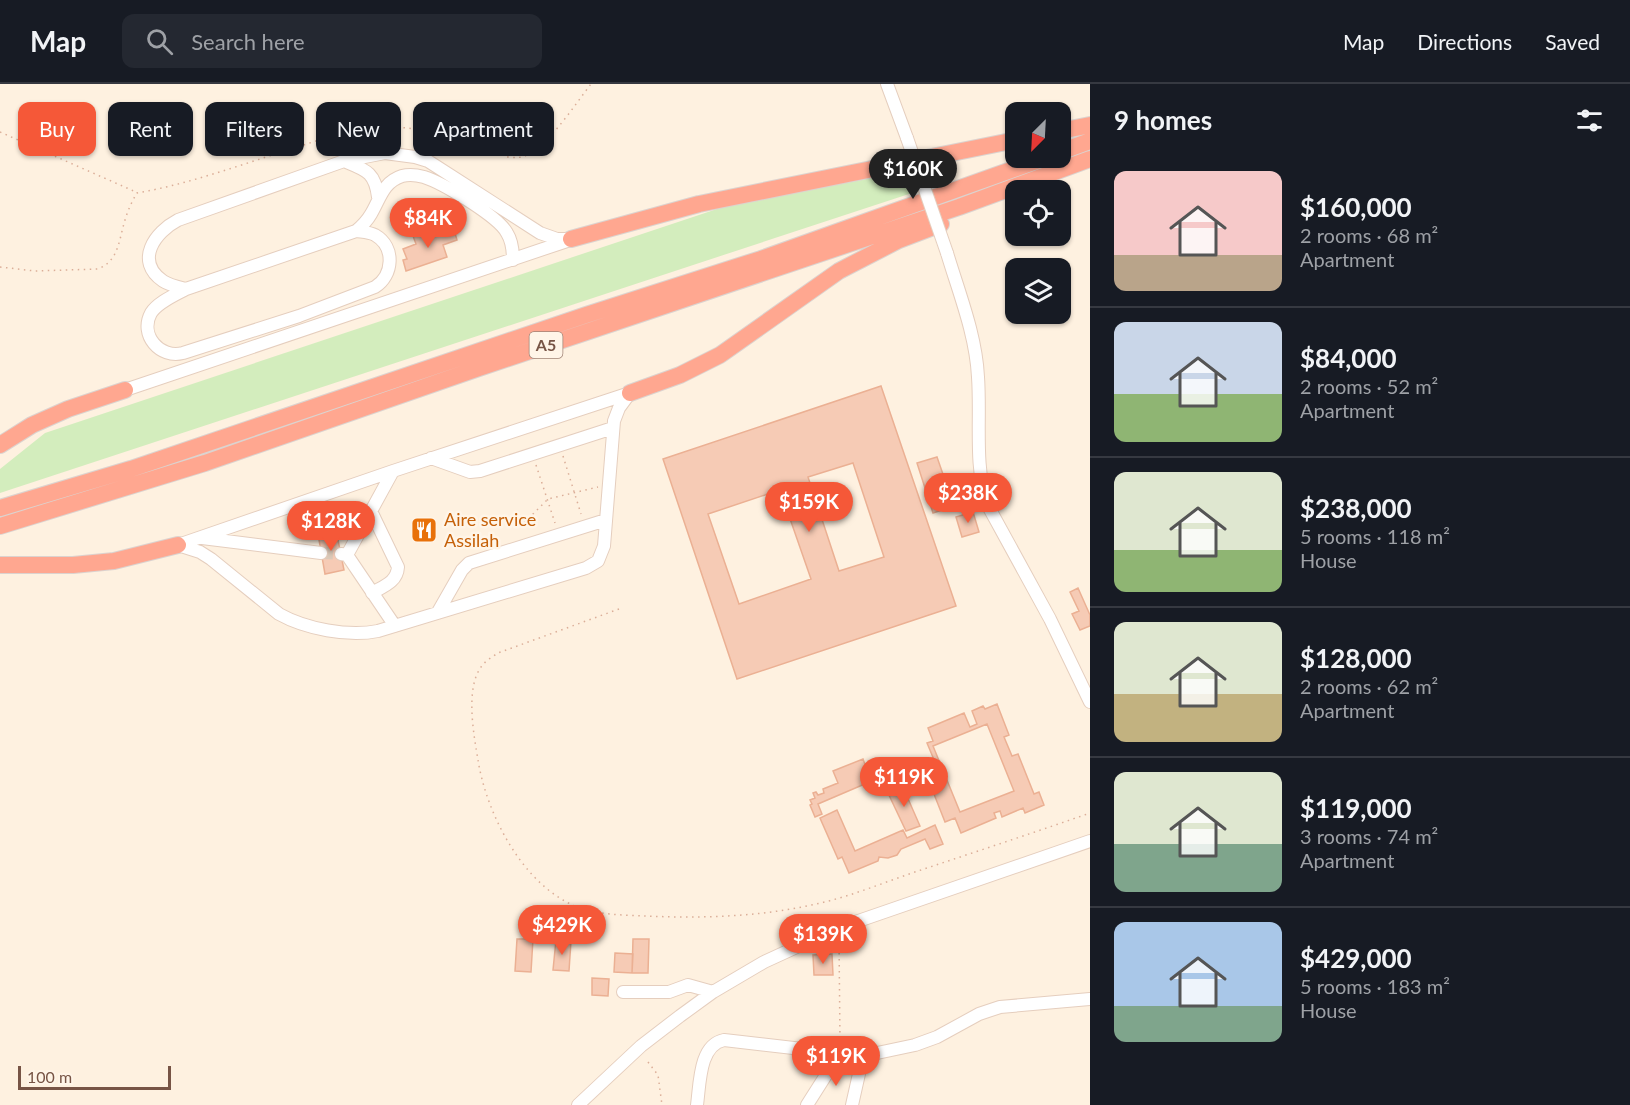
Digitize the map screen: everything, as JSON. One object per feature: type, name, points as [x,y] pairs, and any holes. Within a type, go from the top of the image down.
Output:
[{"type":"highway","points":[[1071,129],[1090,125]]},
{"type":"highway","points":[[1071,148],[1090,141]]},
{"type":"highway","points":[[571,239],[699,204],[1005,142]]},
{"type":"highway","name":"A5","points":[[0,526],[205,463],[959,207],[1090,159]]},
{"type":"highway","name":"A5","points":[[0,508],[131,469],[586,315],[761,260],[1017,168]]},
{"type":"highway","points":[[1060,180],[1090,169]]},
{"type":"highway","points":[[630,393],[680,375],[720,355],[839,271],[868,255],[899,240],[1005,201]]},
{"type":"highway","points":[[0,446],[41,421],[68,409],[125,390]]},
{"type":"highway","points":[[0,565],[73,565],[114,561],[178,545]]},
{"type":"street","points":[[887,84],[947,253],[976,356],[981,475],[987,504],[1050,619],[1090,702]]},
{"type":"street","points":[[186,289],[161,280],[151,265],[150,249],[159,232],[178,220],[344,161],[385,153],[415,157],[436,166],[540,232],[557,239],[571,239]]},
{"type":"street","points":[[344,161],[361,168],[372,177],[376,183],[378,197]]},
{"type":"street","points":[[356,231],[375,235],[385,244],[390,265],[388,274],[375,287],[298,316],[183,353],[170,354],[155,346],[150,337],[149,321],[155,309],[186,289],[356,231],[370,216],[378,197],[387,185],[401,176],[411,174],[430,179],[500,224],[511,241],[513,260]]},
{"type":"street","points":[[125,390],[571,239]]},
{"type":"street","points":[[178,545],[200,552],[211,559],[279,614],[291,621],[350,634],[364,634],[395,627],[595,564],[604,546],[613,428],[619,408],[630,393]]},
{"type":"street","points":[[178,545],[431,458],[630,393]]},
{"type":"street","points":[[431,458],[470,472],[480,471],[613,428]]},
{"type":"street","points":[[393,471],[344,554],[395,627]]},
{"type":"street","points":[[371,511],[398,567],[398,574],[392,581],[372,593]]},
{"type":"street","points":[[438,612],[462,570],[469,563],[606,520]]},
{"type":"street","points":[[197,538],[321,553]]},
{"type":"street","points":[[578,1105],[641,1046],[713,992],[764,962],[838,928],[1090,842]]},
{"type":"street","points":[[623,992],[669,992],[688,985],[713,992]]},
{"type":"street","points":[[697,1105],[707,1052],[717,1041],[863,1056],[915,1045],[937,1037],[979,1014],[1000,1007],[1090,999]]},
{"type":"street","points":[[807,1105],[840,1053]]},
{"type":"street","points":[[852,1105],[863,1056]]},
{"type":"path","points":[[0,132],[136,193]]},
{"type":"path","points":[[560,445],[585,526]]},
{"type":"path","points":[[532,455],[559,535]]},
{"type":"path","points":[[520,527],[548,499],[608,486]]},
{"type":"path","points":[[619,609],[498,653],[481,666],[474,688],[472,713],[479,769],[489,800],[505,836],[518,858],[533,875],[556,896],[572,905],[609,913],[683,918],[770,911],[836,899],[1090,813]]},
{"type":"path","points":[[838,928],[840,1053]]},
{"type":"path","points":[[648,1062],[658,1075],[662,1105]]},
{"type":"green space","points":[[908,171],[912,193],[0,493],[0,469],[45,433],[726,206]]},
{"type":"building","points":[[436,228],[438,235],[454,230],[457,240],[443,245],[447,257],[406,271],[403,260],[407,259],[403,249],[416,244],[413,236]]},
{"type":"building","points":[[881,386],[956,606],[737,679],[663,459]],"holes":[[[853,463],[884,557],[839,571],[808,477]],[[780,490],[811,579],[739,604],[708,514]]]},
{"type":"building","points":[[937,457],[954,506],[933,513],[917,463]]},
{"type":"building","points":[[973,512],[979,532],[962,537],[956,517]]},
{"type":"building","points":[[336,530],[344,570],[325,574],[318,534]]},
{"type":"building","points":[[1078,588],[1090,615],[1090,626],[1080,630],[1072,614],[1079,611],[1070,592]]},
{"type":"building","points":[[997,704],[1009,735],[1004,737],[1012,756],[1018,754],[1034,794],[1039,792],[1044,805],[1025,813],[1023,808],[1002,817],[1000,811],[994,813],[996,818],[961,833],[955,818],[945,822],[930,784],[942,779],[927,743],[933,741],[928,728],[964,713],[970,727],[977,724],[972,711],[983,706],[985,709]],"holes":[[[987,724],[1014,791],[960,812],[933,746]]]},
{"type":"building","points":[[863,759],[867,770],[884,763],[894,788],[887,791],[881,777],[818,804],[822,814],[815,817],[810,805],[812,804],[810,800],[815,798],[813,793],[816,792],[818,795],[824,793],[823,789],[838,783],[833,771]]},
{"type":"building","points":[[902,785],[920,826],[906,831],[887,791]]},
{"type":"building","points":[[837,810],[855,851],[903,830],[907,838],[935,825],[943,844],[930,849],[925,839],[901,849],[897,855],[888,858],[879,857],[878,861],[849,873],[842,857],[838,859],[820,818]]},
{"type":"building","points":[[517,939],[533,939],[531,972],[515,971]]},
{"type":"building","points":[[633,939],[649,939],[648,973],[632,973]]},
{"type":"building","points":[[556,940],[571,941],[569,971],[553,970]]},
{"type":"building","points":[[615,953],[633,954],[632,973],[614,972]]},
{"type":"building","points":[[832,954],[833,975],[814,975],[813,955]]},
{"type":"building","points":[[592,978],[609,979],[608,996],[592,995]]},
{"type":"tunnel","points":[[321,553],[341,554]]},
{"type":"place","name":"Aire service Assilah","points":[[424,530]]}]
